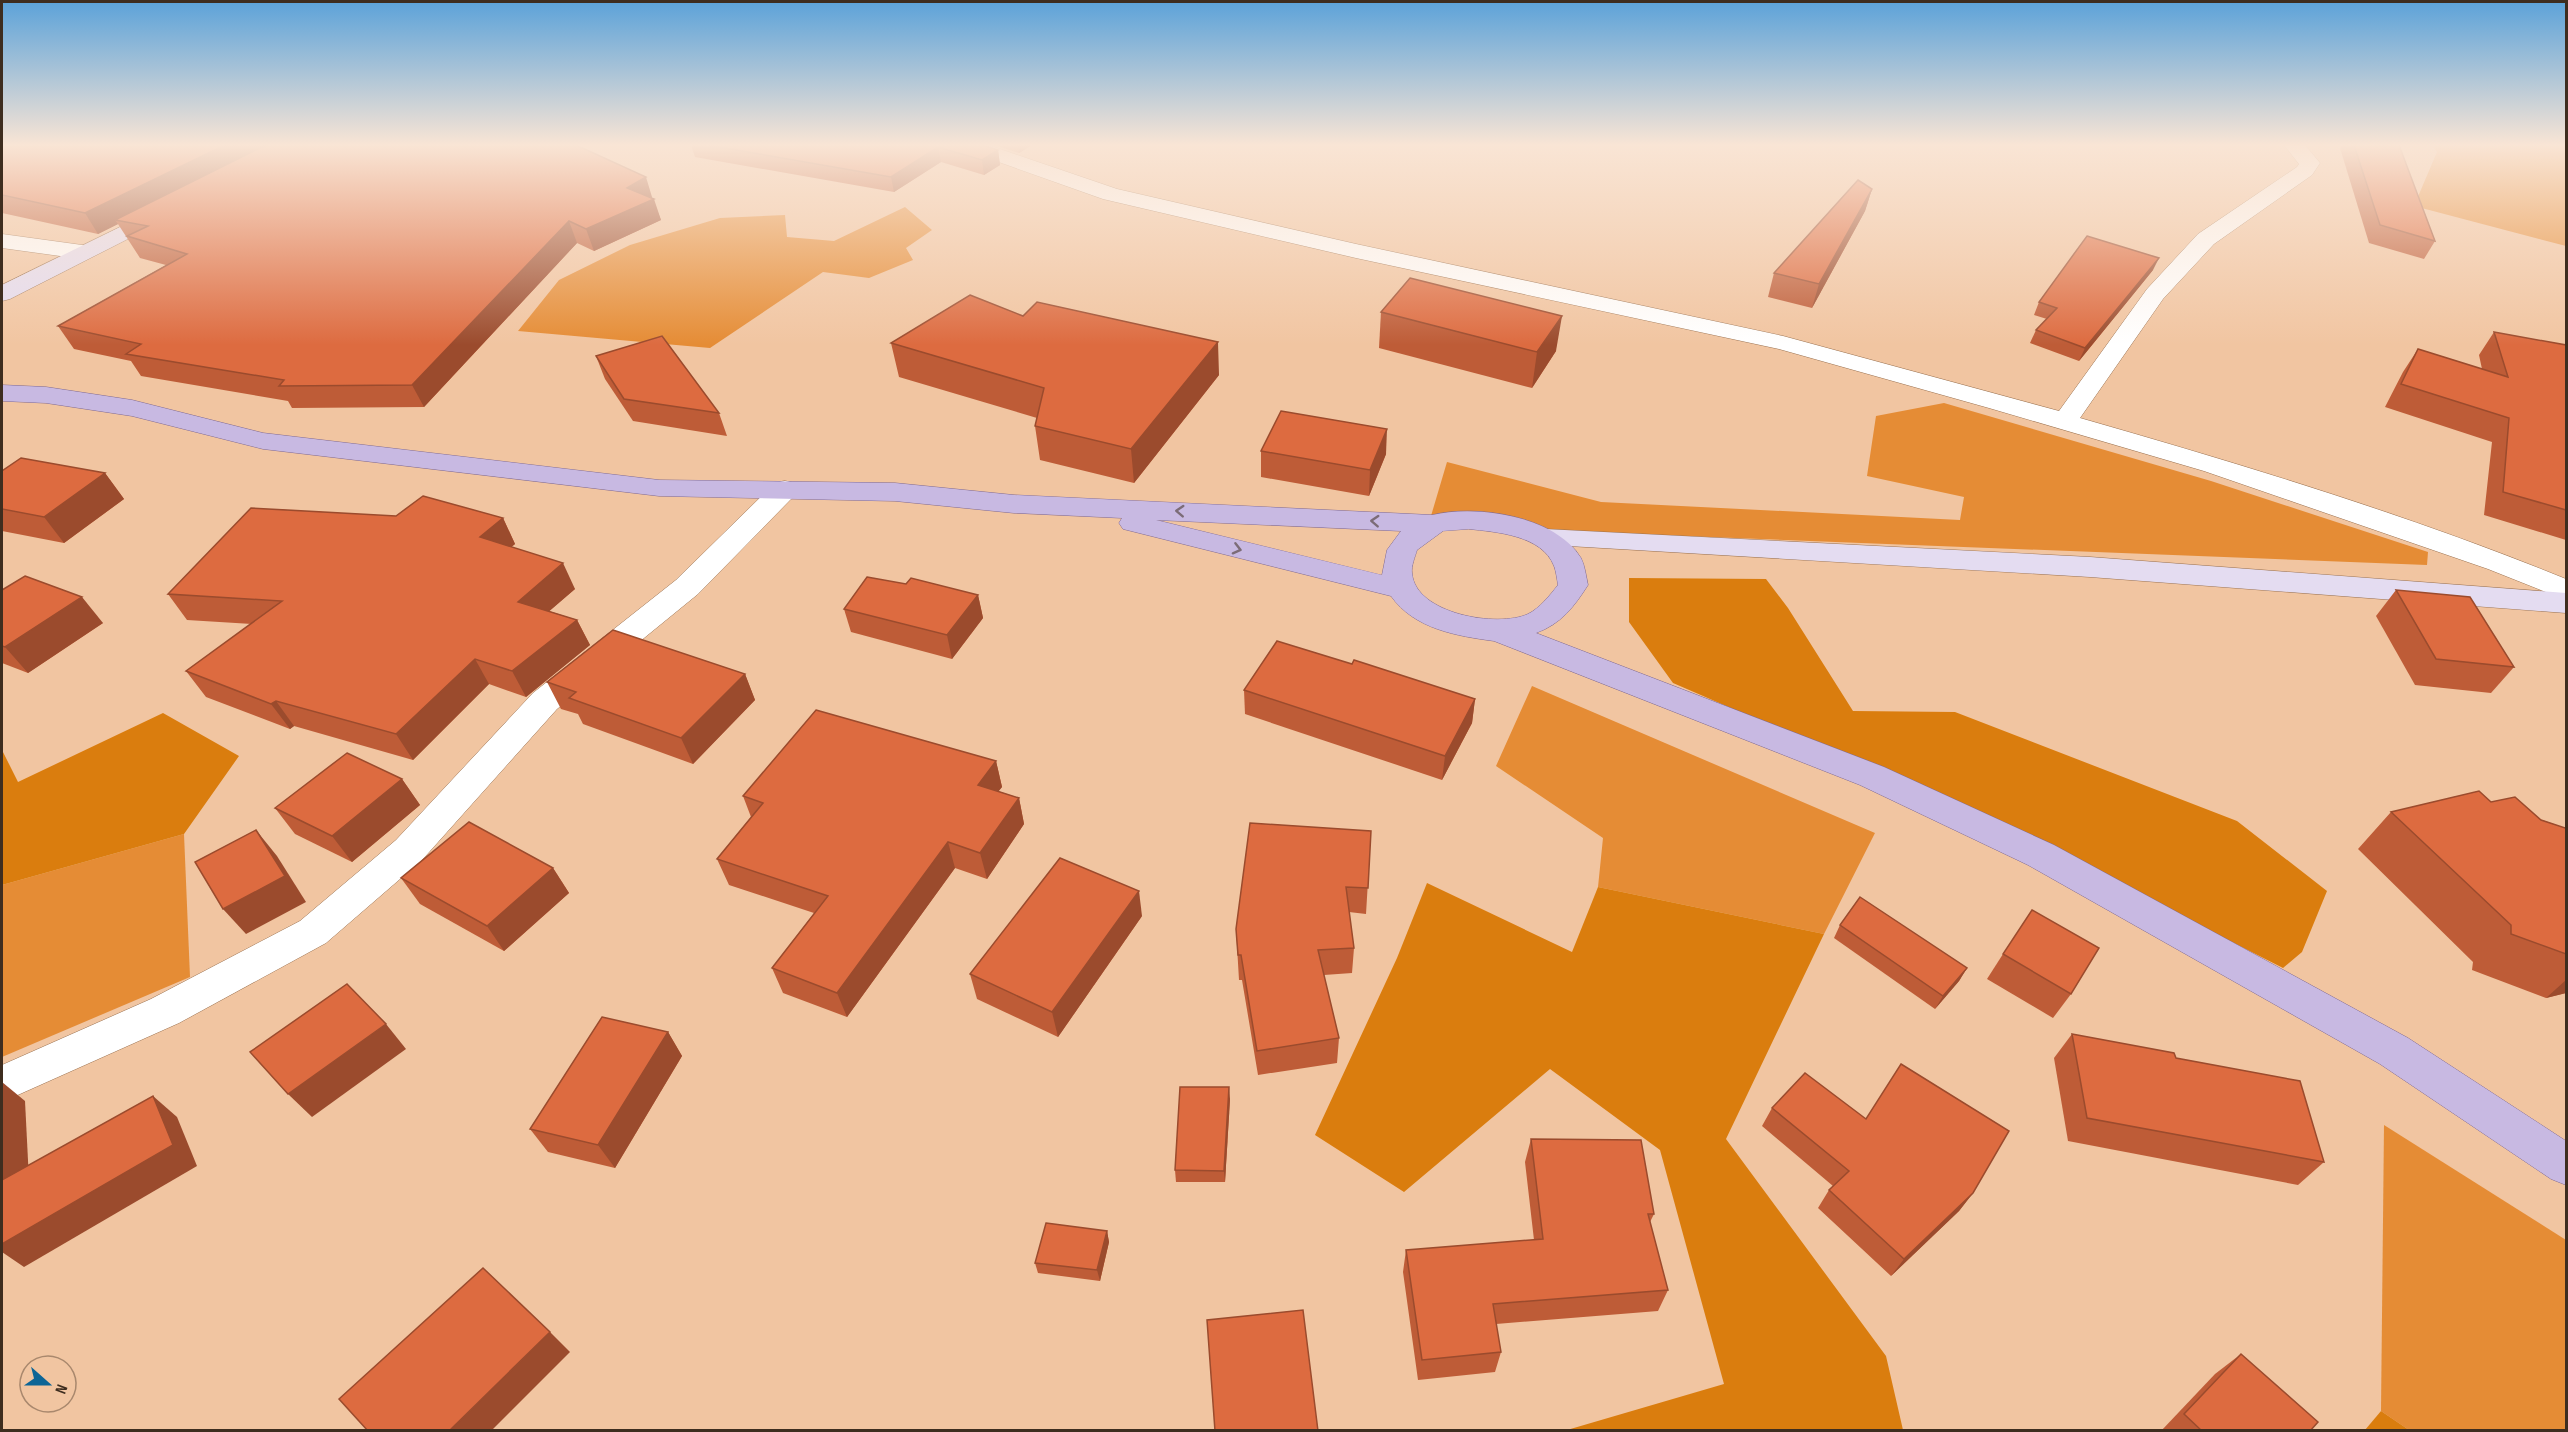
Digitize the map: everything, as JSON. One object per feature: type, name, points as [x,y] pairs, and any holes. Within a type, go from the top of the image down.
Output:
[{"type":"main road","points":[[2,393],[46,395],[132,408],[263,441],[659,488],[895,492],[1014,504],[1433,524],[1469,520],[1511,525],[1545,538],[1568,561],[1573,585],[1561,603],[1537,622],[1500,631]]},
{"type":"main road","points":[[1058,505],[1401,589],[1424,612],[1459,627],[1500,631],[1872,776],[2041,855],[2394,1051],[2566,1165]]},
{"type":"main road","points":[[1401,589],[1396,563],[1408,540],[1433,524]]},
{"type":"street","points":[[2,294],[162,212]]},
{"type":"street","points":[[1188,212],[1783,344],[2065,421],[2236,472],[2487,558],[2566,590]]},
{"type":"street","points":[[2065,421],[2155,294],[2206,239],[2246,212]]},
{"type":"street","points":[[2,241],[82,252]]},
{"type":"street","points":[[2,1084],[165,1011],[313,932],[409,850],[545,701],[687,587],[785,489]]},
{"type":"street","points":[[1545,538],[2102,568],[2566,603]]},
{"type":"shaded area","points":[[895,212],[911,212],[932,230],[906,248],[913,260],[869,278],[823,272],[710,348],[518,331],[559,280],[630,245],[720,218],[785,215],[787,237],[834,241]]},
{"type":"shaded area","points":[[2436,212],[2566,212],[2566,246]]},
{"type":"shaded area","points":[[1944,403],[2211,481],[2428,552],[2427,565],[1428,526],[1447,462],[1601,502],[1960,520],[1964,497],[1867,476],[1876,416]]},
{"type":"shaded area","points":[[1629,578],[1766,579],[1788,608],[1853,711],[1955,712],[2237,821],[2327,891],[2302,952],[2283,968],[2000,824],[1673,683],[1629,622]]},
{"type":"shaded area","points":[[1532,686],[1875,833],[1824,934],[1598,887],[1603,838],[1496,766]]},
{"type":"shaded area","points":[[163,713],[239,756],[184,834],[2,885],[2,750],[18,782]]},
{"type":"shaded area","points":[[184,834],[190,977],[2,1057],[2,885]]},
{"type":"shaded area","points":[[1427,883],[1572,952],[1598,887],[1824,934],[1726,1139],[1886,1356],[1903,1430],[1567,1430],[1724,1384],[1660,1150],[1550,1069],[1404,1192],[1315,1135],[1397,958]]},
{"type":"shaded area","points":[[2384,1125],[2566,1240],[2566,1430],[2409,1430],[2381,1411]]},
{"type":"shaded area","points":[[2381,1411],[2409,1430],[2365,1430]]},
{"type":"building","points":[[131,212],[625,212],[586,229],[569,221],[412,385],[279,386],[284,380],[126,354],[141,344],[58,326],[187,254],[127,236],[148,226],[115,220]]},
{"type":"building","points":[[1829,212],[1859,212],[1819,284],[1774,273]]},
{"type":"building","points":[[2376,212],[2424,212],[2435,241],[2380,225]]},
{"type":"building","points":[[2087,236],[2159,258],[2085,348],[2036,330],[2057,308],[2039,302]]},
{"type":"building","points":[[1410,278],[1562,316],[1537,352],[1381,312]]},
{"type":"building","points":[[970,295],[1023,316],[1037,302],[1218,342],[1131,449],[1035,426],[1044,388],[891,343]]},
{"type":"building","points":[[2494,332],[2566,345],[2566,510],[2503,492],[2509,418],[2401,384],[2418,349],[2508,377]]},
{"type":"building","points":[[662,336],[719,413],[624,399],[596,356]]},
{"type":"building","points":[[1281,411],[1387,429],[1370,470],[1261,451]]},
{"type":"building","points":[[21,458],[105,473],[44,517],[2,509],[2,471]]},
{"type":"building","points":[[423,496],[503,518],[480,537],[563,563],[518,602],[577,620],[512,671],[475,659],[396,734],[276,701],[271,704],[186,671],[282,601],[168,594],[251,508],[396,516]]},
{"type":"building","points":[[25,576],[82,597],[5,647],[2,646],[2,590]]},
{"type":"building","points":[[867,577],[906,584],[911,578],[978,595],[947,635],[844,609]]},
{"type":"building","points":[[2396,590],[2470,597],[2514,667],[2436,659]]},
{"type":"building","points":[[613,630],[745,674],[681,738],[569,698],[576,692],[547,682]]},
{"type":"building","points":[[1277,641],[1352,664],[1354,660],[1475,699],[1445,756],[1244,690]]},
{"type":"building","points":[[816,710],[996,761],[978,785],[1019,798],[980,853],[948,842],[837,993],[772,968],[828,896],[717,859],[763,803],[743,796]]},
{"type":"building","points":[[347,753],[402,779],[332,836],[275,808]]},
{"type":"building","points":[[2479,791],[2491,802],[2515,797],[2541,820],[2566,827],[2566,954],[2511,934],[2511,925],[2391,812]]},
{"type":"building","points":[[469,822],[553,868],[487,926],[401,878]]},
{"type":"building","points":[[1250,823],[1371,831],[1368,888],[1346,887],[1354,948],[1318,950],[1339,1038],[1257,1051],[1241,955],[1238,955],[1236,929]]},
{"type":"building","points":[[256,830],[285,876],[223,909],[195,862]]},
{"type":"building","points":[[1060,858],[1139,891],[1052,1012],[970,974]]},
{"type":"building","points":[[1860,897],[1967,968],[1943,996],[1840,925]]},
{"type":"building","points":[[2032,910],[2099,948],[2071,994],[2003,954]]},
{"type":"building","points":[[347,984],[386,1024],[288,1094],[250,1052]]},
{"type":"building","points":[[602,1017],[668,1032],[598,1145],[530,1129]]},
{"type":"building","points":[[2072,1034],[2174,1053],[2176,1058],[2300,1081],[2324,1162],[2087,1118]]},
{"type":"building","points":[[1901,1064],[2009,1131],[1973,1193],[1904,1259],[1829,1190],[1849,1171],[1772,1108],[1805,1073],[1866,1119]]},
{"type":"building","points":[[1180,1087],[1229,1087],[1224,1171],[1175,1170]]},
{"type":"building","points":[[153,1096],[173,1145],[2,1244],[2,1180]]},
{"type":"building","points":[[1531,1139],[1641,1140],[1654,1214],[1648,1214],[1668,1290],[1493,1304],[1501,1352],[1422,1360],[1406,1250],[1543,1239]]},
{"type":"building","points":[[1046,1223],[1107,1231],[1097,1270],[1035,1263]]},
{"type":"building","points":[[483,1268],[550,1332],[449,1431],[368,1431],[339,1399]]},
{"type":"building","points":[[1303,1310],[1318,1431],[1215,1431],[1207,1320]]},
{"type":"building","points":[[2241,1354],[2318,1422],[2310,1431],[2202,1431],[2184,1414]]}]
